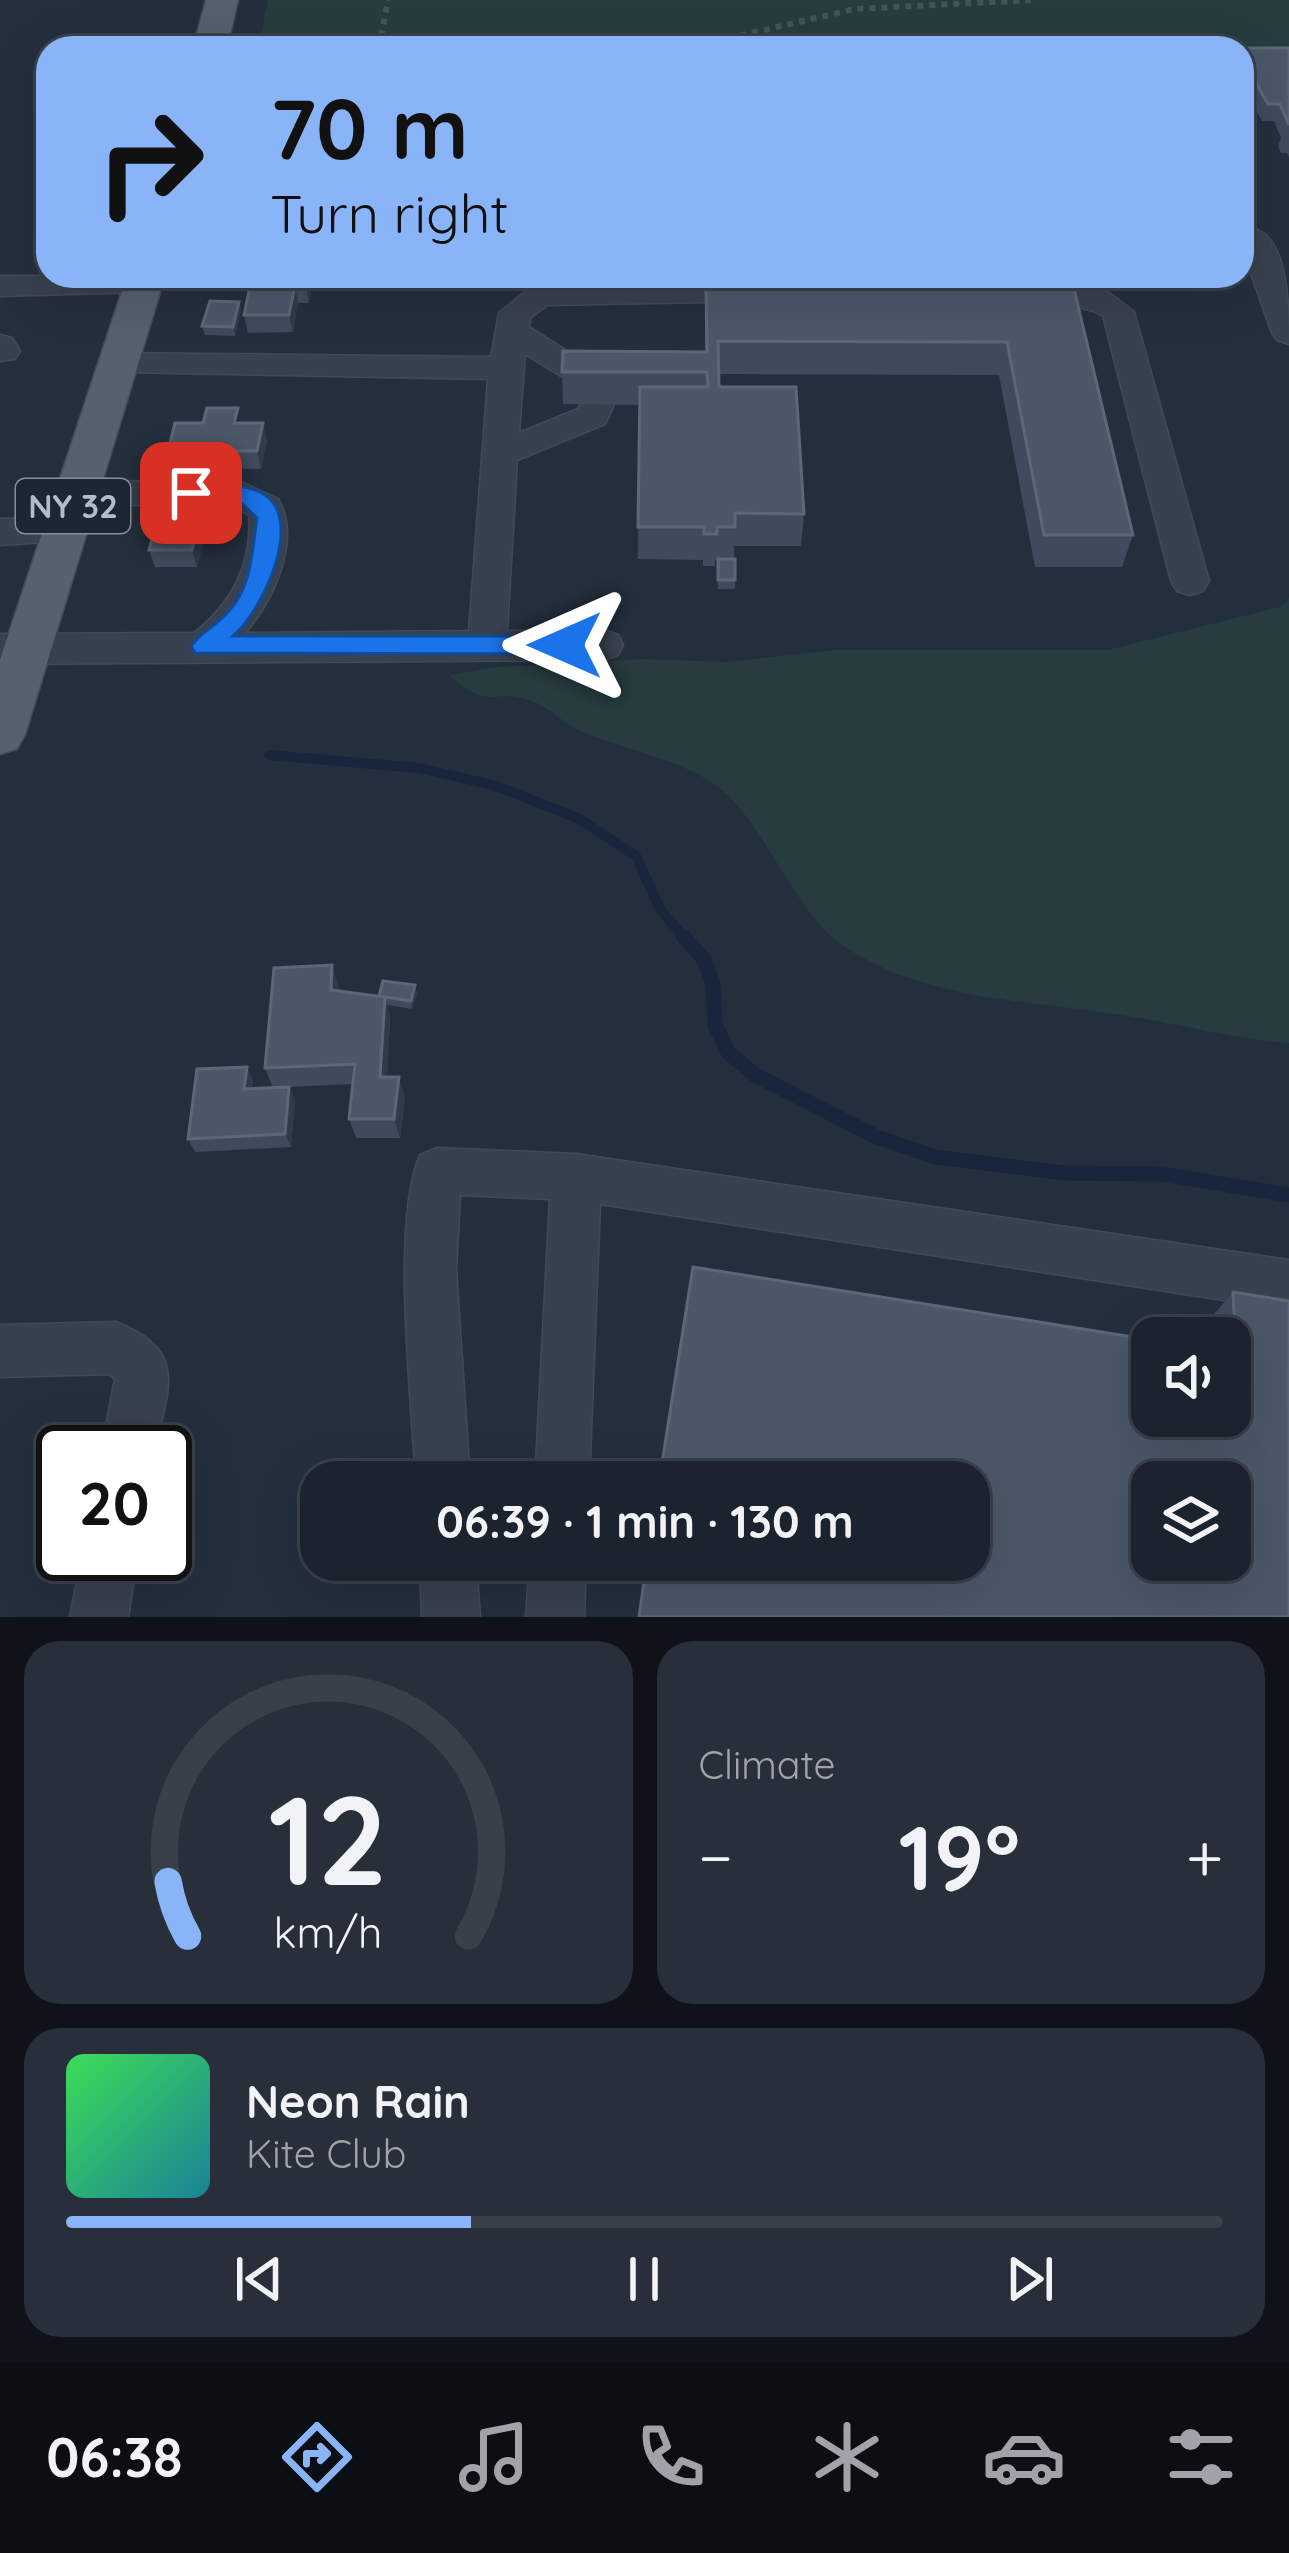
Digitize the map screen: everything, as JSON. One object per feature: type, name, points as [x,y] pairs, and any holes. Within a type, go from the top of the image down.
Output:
[{"type":"main road","points":[[213,36],[222,0]]},
{"type":"main road","name":"NY 32","points":[[0,735],[14,647],[70,513],[142,288]]},
{"type":"lane","points":[[1254,238],[1289,238]]},
{"type":"lane","points":[[1254,252],[1289,333]]},
{"type":"lane","points":[[0,286],[36,284]]},
{"type":"lane","points":[[487,645],[506,368],[515,313],[523,304],[548,293],[800,294]]},
{"type":"lane","points":[[988,295],[1088,296],[1104,300],[1118,312],[1190,581]]},
{"type":"lane","points":[[500,454],[593,416],[597,394],[511,330]]},
{"type":"lane","points":[[120,361],[506,368]]},
{"type":"lane","points":[[0,532],[70,513],[237,493],[261,503],[269,523],[258,587],[237,619],[204,646]]},
{"type":"lane","points":[[14,647],[604,645]]},
{"type":"lane","points":[[442,1461],[431,1269],[437,1171],[576,1177],[1289,1285]]},
{"type":"lane","points":[[563,1461],[576,1177]]},
{"type":"lane","points":[[0,1351],[116,1348],[143,1367],[133,1425]]},
{"type":"lane","points":[[99,1617],[105,1581]]},
{"type":"lane","points":[[449,1581],[451,1617]]},
{"type":"lane","points":[[555,1617],[557,1581]]},
{"type":"path","points":[[381,36],[388,0]]},
{"type":"path","points":[[742,36],[855,9],[1030,0]]},
{"type":"green space","points":[[268,0],[1289,0],[1289,54],[1254,53],[1254,36],[260,36]]},
{"type":"green space","points":[[1289,599],[1289,1043],[982,996],[911,979],[877,965],[827,932],[749,820],[714,784],[682,767],[578,730],[532,701],[474,693],[449,675],[497,667],[643,659],[728,662],[835,650],[1108,650],[1280,607]]},
{"type":"building","points":[[1254,48],[1289,48],[1289,125],[1280,104],[1268,104],[1254,80]]},
{"type":"building","points":[[250,288],[294,288],[289,315],[244,315]]},
{"type":"building","points":[[706,288],[1074,289],[1133,535],[1044,535],[1007,342],[718,341],[719,387],[796,387],[804,514],[735,513],[735,527],[717,527],[717,534],[704,534],[704,527],[638,527],[640,387],[708,387],[707,372],[562,372],[563,351],[707,352]]},
{"type":"building","points":[[210,301],[239,302],[233,327],[202,326]]},
{"type":"building","points":[[207,408],[238,408],[234,423],[263,423],[257,451],[168,451],[175,423],[203,423]]},
{"type":"building","points":[[160,510],[202,510],[192,550],[149,550]]},
{"type":"building","points":[[718,559],[735,559],[735,580],[718,580]]},
{"type":"building","points":[[332,965],[331,990],[385,997],[380,1077],[399,1077],[394,1119],[349,1119],[355,1064],[265,1068],[274,968]]},
{"type":"building","points":[[383,981],[415,985],[411,1001],[379,996]]},
{"type":"building","points":[[247,1067],[244,1089],[289,1087],[285,1134],[188,1139],[197,1069]]},
{"type":"building","points":[[693,1267],[1131,1337],[1131,1437],[1251,1437],[1251,1317],[1234,1317],[1233,1292],[1289,1301],[1289,1617],[639,1617],[644,1581],[990,1581],[990,1461],[662,1461]]},
{"type":"waterway","points":[[269,755],[419,768],[493,785],[578,818],[636,856],[660,909],[686,939]]},
{"type":"waterway","points":[[683,936],[703,958],[713,983],[715,1025],[728,1052],[755,1075],[877,1137],[936,1157],[1064,1173],[1161,1174],[1289,1195]]},
{"type":"route","points":[[191,493],[244,494],[261,503],[269,518],[258,587],[237,619],[204,646],[565,645]]}]
